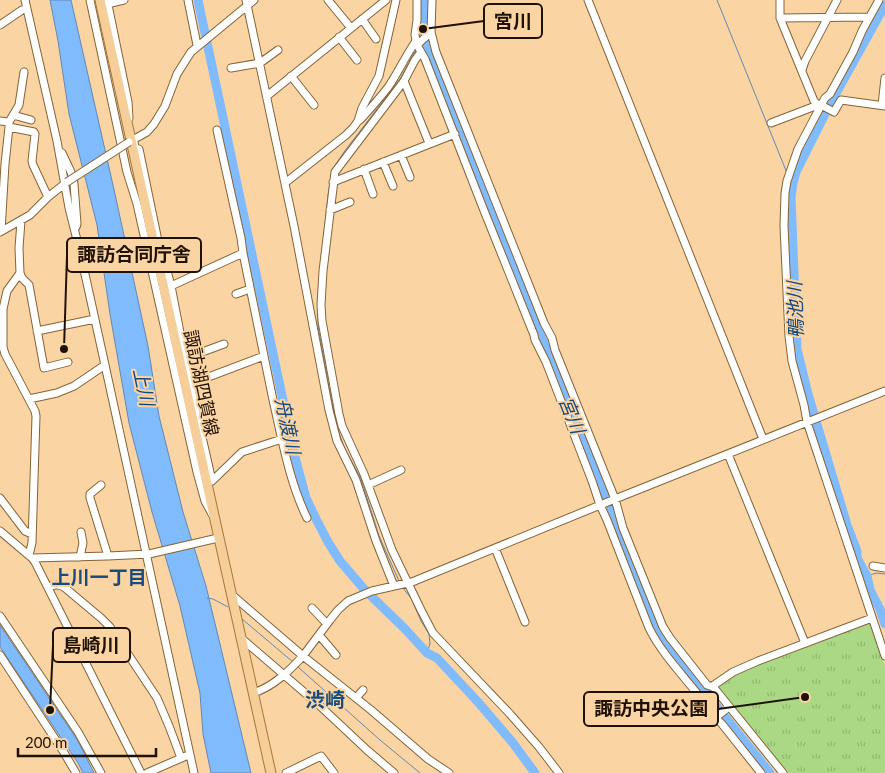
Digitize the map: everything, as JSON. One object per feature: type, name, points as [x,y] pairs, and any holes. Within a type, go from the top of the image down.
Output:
[{"type":"main road","name":"諏訪湖四賀線","points":[[105,1],[128,128],[217,538],[271,773]]},
{"type":"street","points":[[25,0],[194,773]]},
{"type":"street","points":[[90,0],[127,172],[134,190],[197,472],[204,501],[213,516]]},
{"type":"street","points":[[105,1],[124,0]]},
{"type":"street","points":[[188,0],[199,44]]},
{"type":"street","points":[[4,121],[4,164],[0,231],[30,215],[66,183],[131,140],[147,132],[165,106],[177,74],[191,52],[247,3],[254,0]]},
{"type":"street","points":[[328,0],[351,28]]},
{"type":"street","points":[[267,96],[386,0]]},
{"type":"street","points":[[358,121],[362,108],[380,76],[396,0]]},
{"type":"street","points":[[417,0],[415,35],[657,643],[761,773]]},
{"type":"street","points":[[432,0],[430,33],[436,52],[544,323],[552,338],[623,528],[663,627],[707,684],[713,687],[728,708],[783,773]]},
{"type":"street","points":[[588,0],[764,439]]},
{"type":"street","points":[[780,0],[780,18],[814,101],[834,112],[842,100],[884,105],[885,79]]},
{"type":"street","points":[[802,70],[837,0]]},
{"type":"street","points":[[879,0],[854,52],[835,85],[820,105],[798,148],[786,181],[784,226],[789,336],[792,361],[808,422],[885,656]]},
{"type":"street","points":[[247,3],[337,441],[356,480],[376,541],[394,586]]},
{"type":"street","points":[[0,25],[22,10]]},
{"type":"street","points":[[780,18],[870,17]]},
{"type":"street","points":[[362,20],[376,39]]},
{"type":"street","points":[[285,183],[353,128],[389,86],[410,50],[419,45],[430,33]]},
{"type":"street","points":[[339,37],[356,60]]},
{"type":"street","points":[[419,45],[415,60],[404,81],[341,161],[335,172],[323,271],[322,321],[342,426],[368,485],[385,533],[426,621],[433,632],[539,747],[559,773]]},
{"type":"street","points":[[231,68],[260,63],[278,50]]},
{"type":"street","points":[[4,121],[13,115],[19,105],[24,72]]},
{"type":"street","points":[[291,76],[314,105]]},
{"type":"street","points":[[380,76],[389,86]]},
{"type":"street","points":[[404,81],[429,144]]},
{"type":"street","points":[[771,123],[820,105]]},
{"type":"street","points":[[13,115],[31,120]]},
{"type":"street","points":[[4,121],[34,132],[32,161],[48,197]]},
{"type":"street","points":[[217,130],[282,439],[293,482],[307,518]]},
{"type":"street","points":[[333,182],[455,134]]},
{"type":"street","points":[[131,140],[138,150],[163,265],[167,271],[171,286],[190,384],[212,481],[242,452],[282,439]]},
{"type":"street","points":[[57,141],[71,172],[74,184],[77,224],[74,230]]},
{"type":"street","points":[[401,155],[410,177]]},
{"type":"street","points":[[383,162],[393,186]]},
{"type":"street","points":[[364,170],[373,194]]},
{"type":"street","points":[[330,210],[350,202]]},
{"type":"street","points":[[21,221],[20,273],[29,285],[44,368],[68,362]]},
{"type":"street","points":[[171,286],[243,253]]},
{"type":"street","points":[[20,273],[14,279],[6,296],[3,309],[3,346],[5,354],[36,416],[30,556]]},
{"type":"street","points":[[236,294],[250,289]]},
{"type":"street","points":[[37,331],[94,319]]},
{"type":"street","points":[[184,355],[190,353],[194,355],[224,344]]},
{"type":"street","points":[[190,384],[264,356]]},
{"type":"street","points":[[29,400],[57,393],[74,386],[105,365]]},
{"type":"street","points":[[253,693],[271,685],[289,671],[303,656],[338,610],[348,601],[372,590],[408,584],[885,391]]},
{"type":"street","points":[[728,454],[805,643]]},
{"type":"street","points":[[368,485],[401,470]]},
{"type":"street","points":[[101,485],[90,494],[90,498],[101,545],[108,556]]},
{"type":"street","points":[[0,498],[26,531],[32,534]]},
{"type":"street","points":[[0,531],[30,556],[48,587],[141,773]]},
{"type":"street","points":[[80,557],[83,543],[81,532]]},
{"type":"street","points":[[30,556],[80,557],[147,554],[217,538]]},
{"type":"street","points":[[495,548],[524,622]]},
{"type":"street","points":[[873,566],[885,568]]},
{"type":"street","points":[[48,587],[55,585],[64,587],[110,627],[157,698],[182,758]]},
{"type":"street","points":[[231,595],[428,759],[449,773]]},
{"type":"street","points":[[312,608],[327,624]]},
{"type":"street","points":[[0,616],[78,732],[101,773]]},
{"type":"street","points":[[713,687],[715,683],[733,672],[872,618]]},
{"type":"street","points":[[319,635],[336,655]]},
{"type":"street","points":[[240,637],[394,773]]},
{"type":"street","points":[[0,656],[76,773]]},
{"type":"street","points":[[356,698],[363,690]]},
{"type":"street","points":[[716,718],[728,708]]},
{"type":"street","points":[[147,773],[190,754]]},
{"type":"street","points":[[286,773],[321,756],[334,773]]},
{"type":"green space","points":[[869,621],[873,625],[885,666],[885,773],[786,773],[717,688],[718,685],[732,676],[762,663]]},
{"type":"water","name":"上川","points":[[50,0],[71,0],[148,346],[159,416],[183,512],[206,586],[251,773],[211,773],[203,734],[200,693],[180,606],[152,512],[129,423],[97,225],[69,114]]},
{"type":"water","points":[[0,625],[78,741],[94,773],[83,773],[0,647]]},
{"type":"waterway","name":"舟渡川","points":[[198,0],[295,457],[306,498],[328,542],[340,561],[364,589],[427,653],[437,658],[478,702],[513,743],[535,773]]},
{"type":"waterway","name":"宮川","points":[[424,0],[423,29],[426,45],[657,628],[677,657],[770,773]]},
{"type":"waterway","points":[[717,0],[787,173]]},
{"type":"waterway","name":"鴨池川","points":[[885,5],[830,104],[796,172],[791,197],[797,349],[808,394],[847,525],[857,551],[857,558],[867,576],[870,590],[885,624]]},
{"type":"waterway","points":[[321,263],[332,170],[400,79],[417,50]]},
{"type":"waterway","name":"鴨池川","points":[[790,179],[793,183]]},
{"type":"waterway","points":[[318,312],[318,326],[334,416]]},
{"type":"waterway","points":[[337,427],[344,447],[361,479],[379,536],[399,581]]},
{"type":"waterway","points":[[867,576],[876,573],[885,574]]},
{"type":"waterway","points":[[402,587],[411,598],[429,634],[430,644],[427,653]]},
{"type":"waterway","points":[[207,598],[228,607]]},
{"type":"waterway","points":[[242,619],[293,662]]},
{"type":"waterway","points":[[298,667],[420,773]]},
{"type":"place","name":"宮川","points":[[423,29]]},
{"type":"place","name":"諏訪合同庁舎","points":[[64,349]]},
{"type":"place","name":"諏訪中央公園","points":[[805,697]]},
{"type":"place","name":"島崎川","points":[[50,710]]},
{"type":"district","name":"上川一丁目","points":[[99,577]]},
{"type":"district","name":"渋崎","points":[[325,700]]}]
